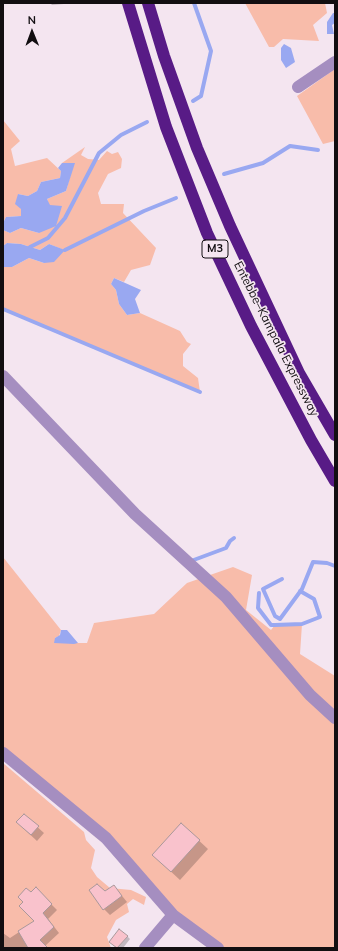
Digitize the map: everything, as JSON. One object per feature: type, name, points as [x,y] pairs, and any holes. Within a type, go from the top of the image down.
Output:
[{"type":"highway","name":"Entebbe–Kampala Expressway","points":[[128,3],[166,127],[207,233],[251,326],[311,440],[335,480]]},
{"type":"highway","name":"Entebbe–Kampala Expressway","points":[[148,3],[164,56],[197,148],[227,219],[299,372],[335,435]]},
{"type":"street","points":[[298,87],[335,62]]},
{"type":"street","points":[[3,376],[135,514],[226,597],[310,695],[335,718]]},
{"type":"street","points":[[3,753],[106,838],[173,915],[218,948]]},
{"type":"street","points":[[145,948],[173,915]]},
{"type":"shaded area","points":[[245,3],[325,3],[327,13],[313,25],[319,41],[283,39],[274,47],[269,47]]},
{"type":"shaded area","points":[[335,69],[335,141],[323,144],[297,96]]},
{"type":"shaded area","points":[[3,120],[20,141],[11,149],[15,166],[47,158],[61,171],[60,178],[41,182],[37,191],[28,196],[18,194],[21,216],[6,217],[3,223]]},
{"type":"shaded area","points":[[85,147],[81,155],[88,159],[99,160],[107,151],[112,154],[118,152],[122,159],[121,168],[108,174],[98,193],[101,204],[124,204],[123,213],[156,248],[150,265],[131,270],[124,282],[114,278],[111,284],[116,290],[119,304],[127,315],[140,313],[180,331],[187,342],[191,344],[183,354],[183,366],[198,378],[200,392],[3,309],[3,267],[12,267],[29,258],[44,263],[64,250],[49,244],[40,250],[21,244],[7,243],[3,246],[3,230],[10,233],[21,228],[39,233],[49,205],[47,199],[66,191],[74,163],[62,163]]},
{"type":"shaded area","points":[[3,557],[61,630],[59,636],[55,638],[55,643],[87,643],[94,623],[154,614],[187,583],[233,567],[252,575],[246,610],[271,630],[275,625],[302,624],[300,654],[335,676],[335,948],[222,948],[174,914],[115,844],[3,750]]},
{"type":"shaded area","points":[[3,763],[84,832],[86,840],[95,850],[91,868],[97,877],[110,888],[131,890],[146,897],[144,905],[133,899],[127,904],[129,912],[116,920],[107,937],[111,948],[3,948]]},
{"type":"water","points":[[333,13],[335,13],[335,23],[332,25],[334,34],[327,34],[327,22]]},
{"type":"water","points":[[284,44],[291,48],[295,62],[286,68],[281,60],[281,48]]},
{"type":"water","points":[[62,163],[75,163],[66,191],[47,199],[50,205],[62,206],[56,226],[39,233],[21,228],[10,233],[3,230],[3,223],[6,217],[21,216],[21,209],[15,204],[18,194],[28,196],[37,191],[41,182],[60,178],[61,171],[58,168]]},
{"type":"water","points":[[7,243],[21,244],[40,250],[49,244],[65,250],[54,262],[44,263],[29,258],[12,267],[3,267],[3,246]]},
{"type":"water","points":[[114,278],[141,290],[135,299],[140,313],[127,315],[119,304],[116,290],[111,284]]},
{"type":"water","points":[[61,630],[67,630],[78,643],[54,643],[55,638],[60,635]]},
{"type":"building","points":[[24,814],[39,826],[31,835],[16,822]]},
{"type":"building","points":[[181,823],[200,840],[171,872],[152,855]]},
{"type":"building","points":[[97,884],[105,891],[114,885],[122,896],[103,910],[89,890]]},
{"type":"building","points":[[36,887],[52,904],[43,913],[54,927],[40,940],[48,948],[28,948],[18,931],[34,921],[19,906],[23,902],[18,897],[26,888],[31,892]]},
{"type":"building","points":[[119,929],[128,936],[117,948],[109,942]]},
{"type":"waterway","points":[[193,101],[201,96],[211,51],[194,3]]},
{"type":"waterway","points":[[30,247],[48,238],[65,218],[99,153],[121,135],[147,122]]},
{"type":"waterway","points":[[224,174],[263,163],[290,146],[318,150]]},
{"type":"waterway","points":[[65,250],[144,211],[176,198]]},
{"type":"waterway","points":[[3,309],[200,392]]},
{"type":"waterway","points":[[191,561],[226,548],[230,541],[234,538]]},
{"type":"waterway","points":[[282,579],[263,589],[275,616],[280,619],[302,589],[313,562],[327,563],[335,566]]},
{"type":"waterway","points":[[259,593],[258,608],[271,625],[302,624],[320,617],[314,599],[300,591]]}]
